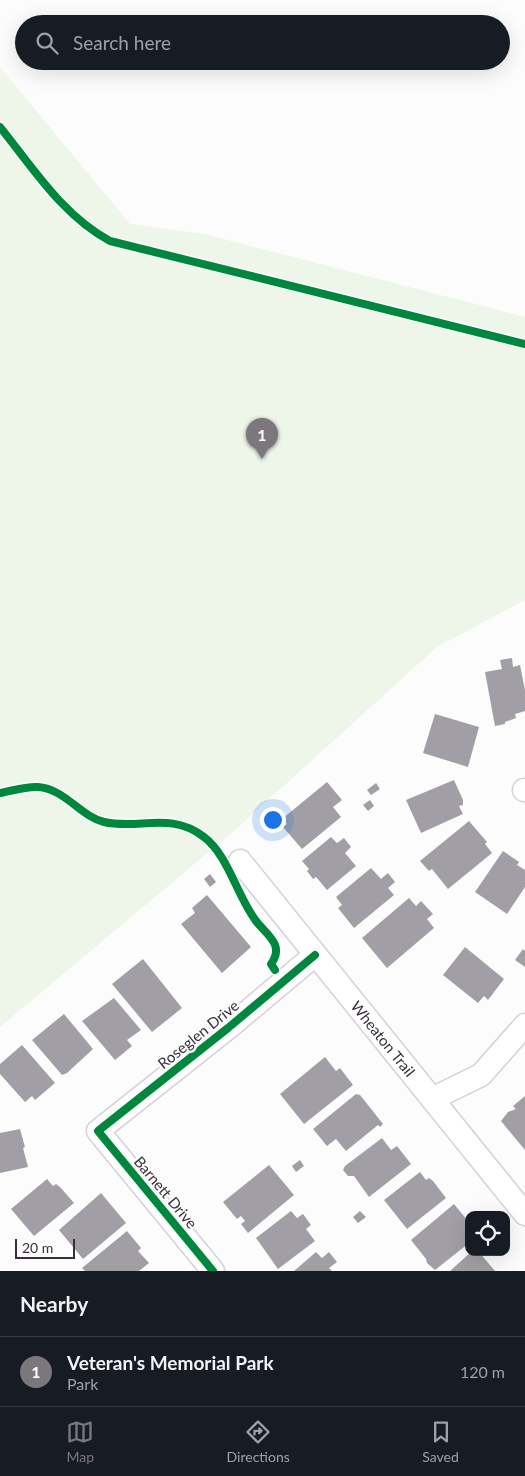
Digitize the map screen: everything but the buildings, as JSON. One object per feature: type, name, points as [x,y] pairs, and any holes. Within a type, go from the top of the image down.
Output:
[{"type":"street","name":"Wheaton Trail","points":[[240,861],[525,1214]]},
{"type":"street","name":"Roseglen Drive","points":[[98,1132],[228,1028],[314,955]]},
{"type":"street","points":[[432,1099],[480,1075],[525,1025]]},
{"type":"street","name":"Barnett Drive","points":[[98,1132],[213,1271]]},
{"type":"shaded area","points":[[0,67],[130,224],[204,234],[525,317],[525,600],[437,647],[236,829],[0,1027]]},
{"type":"cycle path","points":[[0,127],[63,205],[93,231],[110,241],[525,344]]},
{"type":"cycle path","points":[[0,793],[38,787],[56,792],[87,814],[104,822],[117,824],[167,823],[192,829],[204,837],[220,854],[249,911],[273,941],[276,951],[271,964],[275,970]]},
{"type":"cycle path","points":[[213,1271],[98,1131],[228,1028],[315,955]]},
{"type":"place","name":"Veteran's Memorial Park","points":[[262,459]]}]
